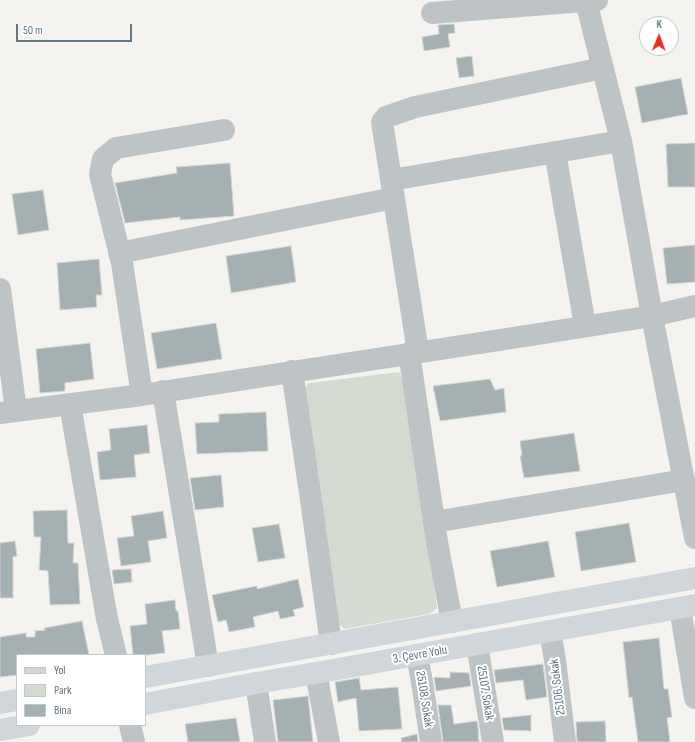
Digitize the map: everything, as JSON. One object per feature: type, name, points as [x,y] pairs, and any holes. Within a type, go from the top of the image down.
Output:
[{"type":"main road","name":"3. Çevre Yolu","points":[[146,677],[695,578]]},
{"type":"main road","name":"3. Çevre Yolu","points":[[146,704],[688,607]]},
{"type":"main road","points":[[0,703],[16,700]]},
{"type":"main road","points":[[0,730],[23,726]]},
{"type":"street","points":[[432,13],[592,0],[603,68],[622,141],[652,316],[695,538]]},
{"type":"street","points":[[452,622],[434,522],[414,353],[382,122],[386,117],[415,107],[603,68]]},
{"type":"street","points":[[208,666],[152,393],[100,174],[103,159],[116,148],[224,130]]},
{"type":"street","points":[[119,253],[555,152],[622,141]]},
{"type":"street","points":[[555,152],[585,326]]},
{"type":"street","points":[[0,289],[8,412],[152,393],[414,353],[652,316],[695,306]]},
{"type":"street","points":[[292,371],[330,644]]},
{"type":"street","points":[[70,404],[107,619],[116,654]]},
{"type":"street","points":[[434,522],[684,480]]},
{"type":"street","points":[[688,607],[695,698]]},
{"type":"street","name":"25106. Sokak","points":[[550,631],[565,742]]},
{"type":"street","name":"25107. Sokak","points":[[477,644],[492,742]]},
{"type":"street","name":"25108. Sokak","points":[[417,655],[431,742]]},
{"type":"street","points":[[316,673],[329,742]]},
{"type":"street","points":[[256,683],[265,742]]},
{"type":"street","points":[[130,726],[134,742]]},
{"type":"green space","points":[[399,372],[407,387],[437,608],[429,614],[344,629],[335,620],[301,393],[309,383]]},
{"type":"building","points":[[454,24],[455,33],[448,34],[450,47],[424,51],[422,37],[439,34],[438,25]]},
{"type":"building","points":[[472,56],[474,76],[459,78],[456,58]]},
{"type":"building","points":[[681,78],[688,114],[642,123],[635,87]]},
{"type":"building","points":[[695,143],[695,187],[668,187],[666,144]]},
{"type":"building","points":[[230,163],[234,216],[180,220],[180,217],[125,223],[115,183],[177,173],[176,167]]},
{"type":"building","points":[[43,190],[49,230],[18,235],[12,194]]},
{"type":"building","points":[[695,245],[695,282],[667,284],[663,248]]},
{"type":"building","points":[[291,246],[296,282],[231,293],[226,256]]},
{"type":"building","points":[[99,259],[102,295],[96,295],[97,307],[60,310],[57,263]]},
{"type":"building","points":[[216,323],[222,359],[157,369],[151,333]]},
{"type":"building","points":[[90,343],[94,379],[65,383],[65,391],[40,393],[36,349]]},
{"type":"building","points":[[490,379],[495,390],[504,388],[506,412],[440,421],[433,386]]},
{"type":"building","points":[[266,412],[268,451],[197,454],[195,423],[219,422],[219,414]]},
{"type":"building","points":[[147,425],[150,453],[134,455],[136,477],[100,480],[97,452],[111,450],[109,429]]},
{"type":"building","points":[[574,433],[580,471],[524,478],[520,456],[522,455],[520,441]]},
{"type":"building","points":[[221,475],[224,507],[195,510],[190,478]]},
{"type":"building","points":[[67,510],[68,543],[74,543],[73,563],[78,563],[80,604],[50,605],[48,571],[39,570],[41,537],[34,537],[33,511]]},
{"type":"building","points":[[163,511],[167,538],[148,541],[151,562],[121,566],[117,538],[134,536],[131,516]]},
{"type":"building","points":[[629,523],[636,562],[581,571],[575,532]]},
{"type":"building","points":[[279,524],[285,558],[258,562],[252,528]]},
{"type":"building","points":[[15,541],[17,556],[13,557],[13,598],[0,598],[0,543]]},
{"type":"building","points":[[548,541],[555,577],[497,587],[490,551]]},
{"type":"building","points":[[131,569],[132,582],[114,584],[112,570]]},
{"type":"building","points":[[298,579],[304,607],[293,610],[295,616],[280,619],[278,611],[253,617],[255,627],[229,632],[226,620],[218,622],[212,595],[257,586],[257,589]]},
{"type":"building","points":[[175,600],[180,629],[162,631],[165,653],[147,655],[133,654],[130,626],[147,624],[145,604]]},
{"type":"building","points":[[82,621],[89,654],[16,654],[16,675],[0,677],[0,637],[26,633],[26,637],[35,637],[35,631],[45,630],[44,628]]},
{"type":"building","points":[[659,638],[664,689],[668,689],[672,717],[667,718],[670,742],[638,742],[632,697],[629,698],[623,642]]},
{"type":"building","points":[[543,664],[547,697],[526,700],[523,680],[496,683],[494,670]]},
{"type":"building","points":[[450,672],[469,673],[471,686],[436,691],[434,677],[450,678]]},
{"type":"building","points":[[359,678],[361,690],[398,687],[402,729],[359,731],[356,698],[338,702],[335,682]]},
{"type":"building","points":[[308,696],[313,742],[278,742],[273,700]]},
{"type":"building","points":[[438,705],[451,705],[454,724],[477,721],[479,742],[443,742]]},
{"type":"building","points":[[531,715],[531,731],[504,730],[502,718]]},
{"type":"building","points":[[236,718],[240,742],[188,742],[185,724]]},
{"type":"building","points":[[605,721],[606,742],[577,742],[576,722]]},
{"type":"building","points":[[417,734],[418,742],[402,742],[401,738]]}]
